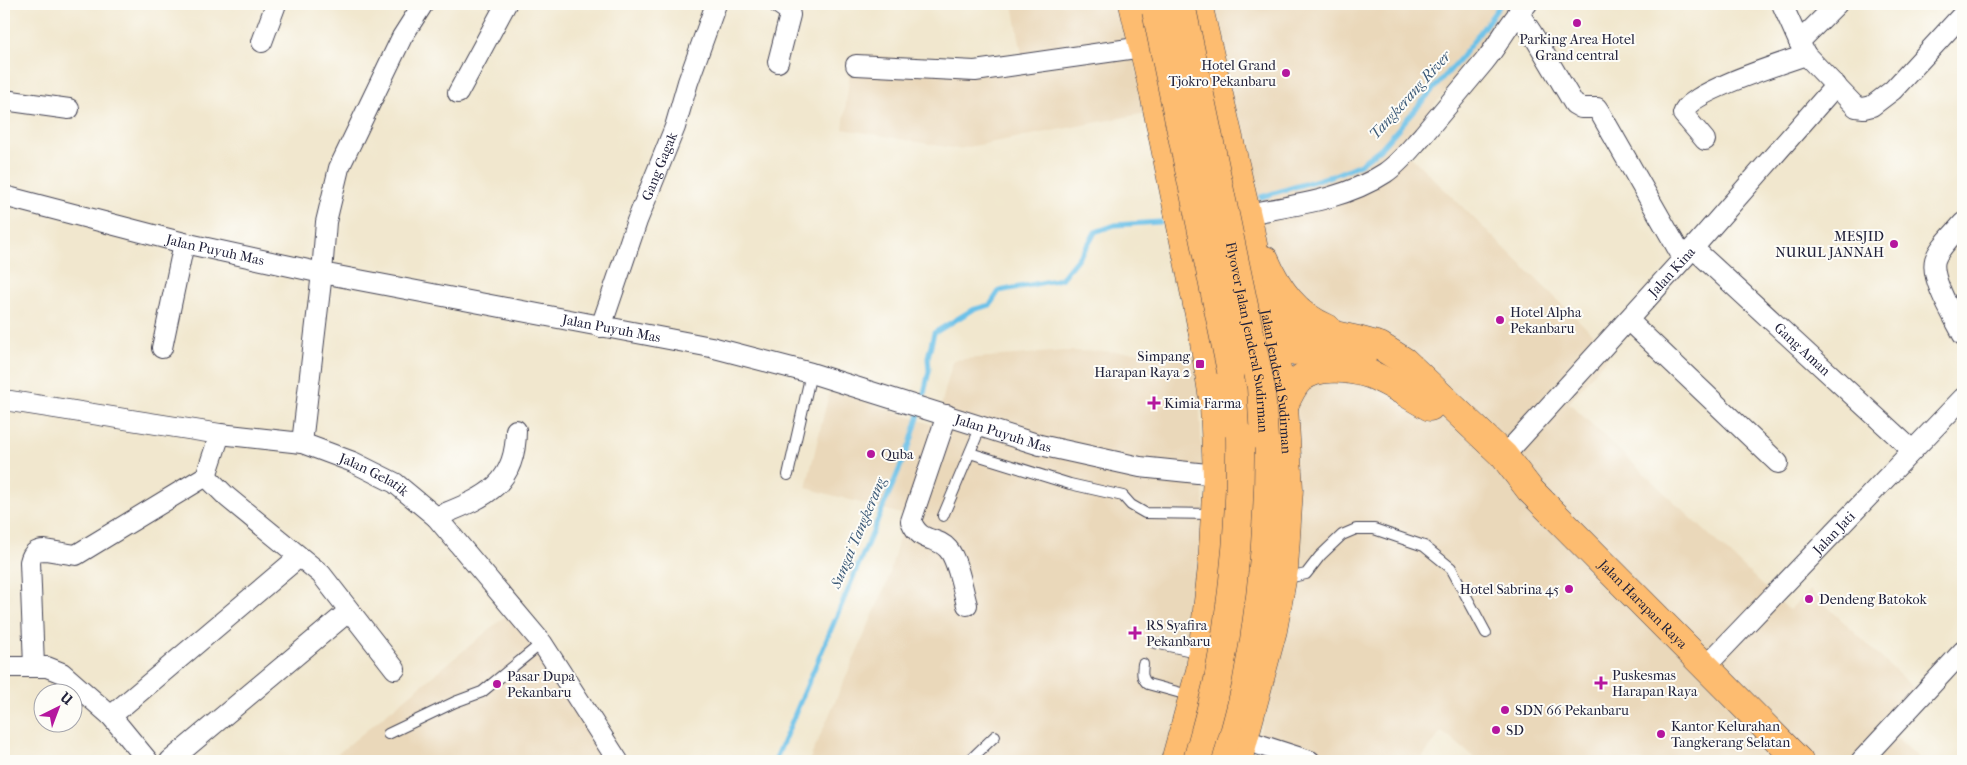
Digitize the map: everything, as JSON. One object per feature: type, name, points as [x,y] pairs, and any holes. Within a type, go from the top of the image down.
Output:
[{"type":"main road","points":[[1133,4],[1202,328],[1214,405],[1216,475],[1212,567],[1200,671],[1175,761]]},
{"type":"main road","name":"Flyover Jalan Jenderal Sudirman","points":[[1154,4],[1232,370],[1240,436],[1241,483],[1233,587],[1217,682],[1197,761]]},
{"type":"main road","name":"Flyover Jalan Jenderal Sudirman","points":[[1181,4],[1261,387],[1266,454],[1265,537],[1257,602],[1241,683],[1219,761]]},
{"type":"main road","name":"Jalan Jenderal Sudirman","points":[[1198,4],[1249,222],[1284,406],[1288,522],[1282,579],[1273,630],[1241,751]]},
{"type":"main road","points":[[1172,183],[1188,201],[1197,240],[1206,248],[1218,250],[1229,244],[1233,238],[1234,225],[1227,192],[1237,172]]},
{"type":"main road","points":[[1249,222],[1272,278],[1287,299],[1302,314],[1322,326],[1358,340]]},
{"type":"main road","name":"Jalan Harapan Raya","points":[[1202,328],[1269,321],[1380,346],[1404,361],[1504,456],[1530,490],[1798,761]]},
{"type":"main road","name":"Jalan Harapan Raya","points":[[1208,359],[1275,352],[1342,354],[1360,357],[1374,363],[1388,373],[1430,407],[1495,467],[1530,490]]},
{"type":"main road","points":[[1284,406],[1289,394],[1299,380],[1318,370],[1338,369],[1371,375],[1430,407]]},
{"type":"main road","points":[[1216,475],[1228,459],[1233,444],[1239,438],[1254,434],[1269,440],[1274,446],[1277,462],[1288,479]]},
{"type":"street","points":[[262,42],[276,4]]},
{"type":"street","points":[[302,443],[322,273],[326,222],[339,168],[402,37],[423,4]]},
{"type":"street","points":[[458,93],[506,4]]},
{"type":"street","name":"Gang Gagak","points":[[601,327],[638,221],[675,127],[688,82],[716,4]]},
{"type":"street","points":[[1782,4],[1802,48],[1856,107],[1864,108],[1872,106],[1893,90],[1963,14]]},
{"type":"street","points":[[1705,140],[1683,114],[1687,106],[1726,84],[1802,48],[1837,4]]},
{"type":"street","points":[[778,62],[790,15],[789,6]]},
{"type":"street","points":[[1249,222],[1331,198],[1370,182],[1387,172],[1407,153],[1495,49],[1523,8]]},
{"type":"street","name":"Gang Aman","points":[[1523,8],[1532,33],[1574,104],[1581,108],[1596,108],[1599,111],[1688,253],[1912,450]]},
{"type":"street","points":[[856,65],[975,71],[1143,47]]},
{"type":"street","name":"Jalan Kina","points":[[1504,456],[1688,253],[1836,85]]},
{"type":"street","points":[[4,100],[69,109]]},
{"type":"street","name":"Jalan Puyuh Mas","points":[[4,196],[184,243],[322,273],[710,347],[811,373],[1040,445],[1140,468],[1216,475]]},
{"type":"street","points":[[1963,223],[1936,258],[1934,267],[1936,280],[1963,335]]},
{"type":"street","points":[[162,348],[184,243]]},
{"type":"street","points":[[1628,320],[1778,463]]},
{"type":"street","name":"Jalan Gelatik","points":[[4,400],[220,434],[302,443],[353,462],[382,476],[411,495],[436,517],[542,643],[618,761]]},
{"type":"street","name":"Jalan Jati","points":[[1705,667],[1912,450],[1960,406]]},
{"type":"street","points":[[940,412],[911,521],[921,536],[942,545],[950,552],[967,605]]},
{"type":"street","points":[[436,517],[471,502],[490,491],[501,481],[512,462],[516,448],[516,430]]},
{"type":"street","points":[[34,666],[30,562],[34,553],[45,550],[76,555],[206,476],[220,434]]},
{"type":"street","points":[[206,476],[227,497],[321,574],[395,669]]},
{"type":"street","points":[[111,716],[298,557]]},
{"type":"street","points":[[170,761],[350,611]]},
{"type":"street","points":[[1861,761],[1963,651]]},
{"type":"street","points":[[4,667],[47,667],[62,673],[111,716],[148,761]]},
{"type":"street","points":[[1241,751],[1310,761]]},
{"type":"lane","points":[[788,475],[811,373]]},
{"type":"lane","points":[[943,516],[981,426]]},
{"type":"lane","points":[[970,453],[1070,484],[1123,496],[1131,505],[1145,513],[1215,514]]},
{"type":"lane","points":[[1282,579],[1306,574],[1320,556],[1342,536],[1356,529],[1374,529],[1424,546],[1451,568],[1486,633]]},
{"type":"lane","points":[[388,734],[455,702],[482,692],[542,643]]},
{"type":"lane","points":[[1155,644],[1202,653]]},
{"type":"lane","points":[[1143,664],[1142,675],[1144,681],[1148,684],[1193,696]]},
{"type":"lane","points":[[969,761],[995,736]]},
{"type":"shaded area","points":[[1013,4],[1123,4],[1146,113],[958,149],[843,129],[852,54],[972,65],[1022,55]]},
{"type":"shaded area","points":[[1205,4],[1512,4],[1486,43],[1400,146],[1611,352],[1569,403],[1789,610],[1810,590],[1925,699],[1892,733],[1922,761],[1478,761],[1441,732],[1420,761],[1327,761],[1259,735],[1286,632],[1297,405],[1288,349]]},
{"type":"shaded area","points":[[1064,351],[1152,352],[1198,358],[1204,514],[1190,669],[1164,761],[809,761],[887,583],[905,515],[806,488],[830,389],[936,426],[953,360]]},
{"type":"shaded area","name":"Pasar Dupa Pekanbaru","points":[[518,606],[626,761],[329,761]]},
{"type":"waterway","name":"Tangkerang River","points":[[1261,197],[1334,175],[1360,164],[1381,148],[1460,59],[1501,4]]},
{"type":"waterway","name":"Sungai Tangkerang","points":[[922,402],[929,371],[928,357],[934,333],[972,310],[990,305],[999,291],[1061,279],[1084,251],[1095,232],[1115,225],[1160,222]]},
{"type":"waterway","name":"Sungai Tangkerang","points":[[775,761],[910,444],[920,411]]},
{"type":"place","name":"Parking Area Hotel Grand central","points":[[1577,23]]},
{"type":"place","name":"Hotel Grand Tjokro Pekanbaru","points":[[1286,73]]},
{"type":"place","name":"MESJID NURUL JANNAH","points":[[1894,244]]},
{"type":"place","name":"Hotel Alpha Pekanbaru","points":[[1500,320]]},
{"type":"place","name":"Simpang Harapan Raya 2","points":[[1200,364]]},
{"type":"place","name":"Kimia Farma","points":[[1154,403]]},
{"type":"place","name":"Quba","points":[[871,454]]},
{"type":"place","name":"Hotel Sabrina 45","points":[[1569,589]]},
{"type":"place","name":"Dendeng Batokok","points":[[1809,599]]},
{"type":"place","name":"RS Syafira Pekanbaru","points":[[1135,633]]},
{"type":"place","name":"Puskesmas Harapan Raya","points":[[1601,683]]},
{"type":"place","name":"Pasar Dupa Pekanbaru","points":[[497,684]]},
{"type":"place","name":"SDN 66 Pekanbaru","points":[[1505,710]]},
{"type":"place","name":"SD","points":[[1496,730]]},
{"type":"place","name":"Kantor Kelurahan Tangkerang Selatan","points":[[1661,734]]}]
